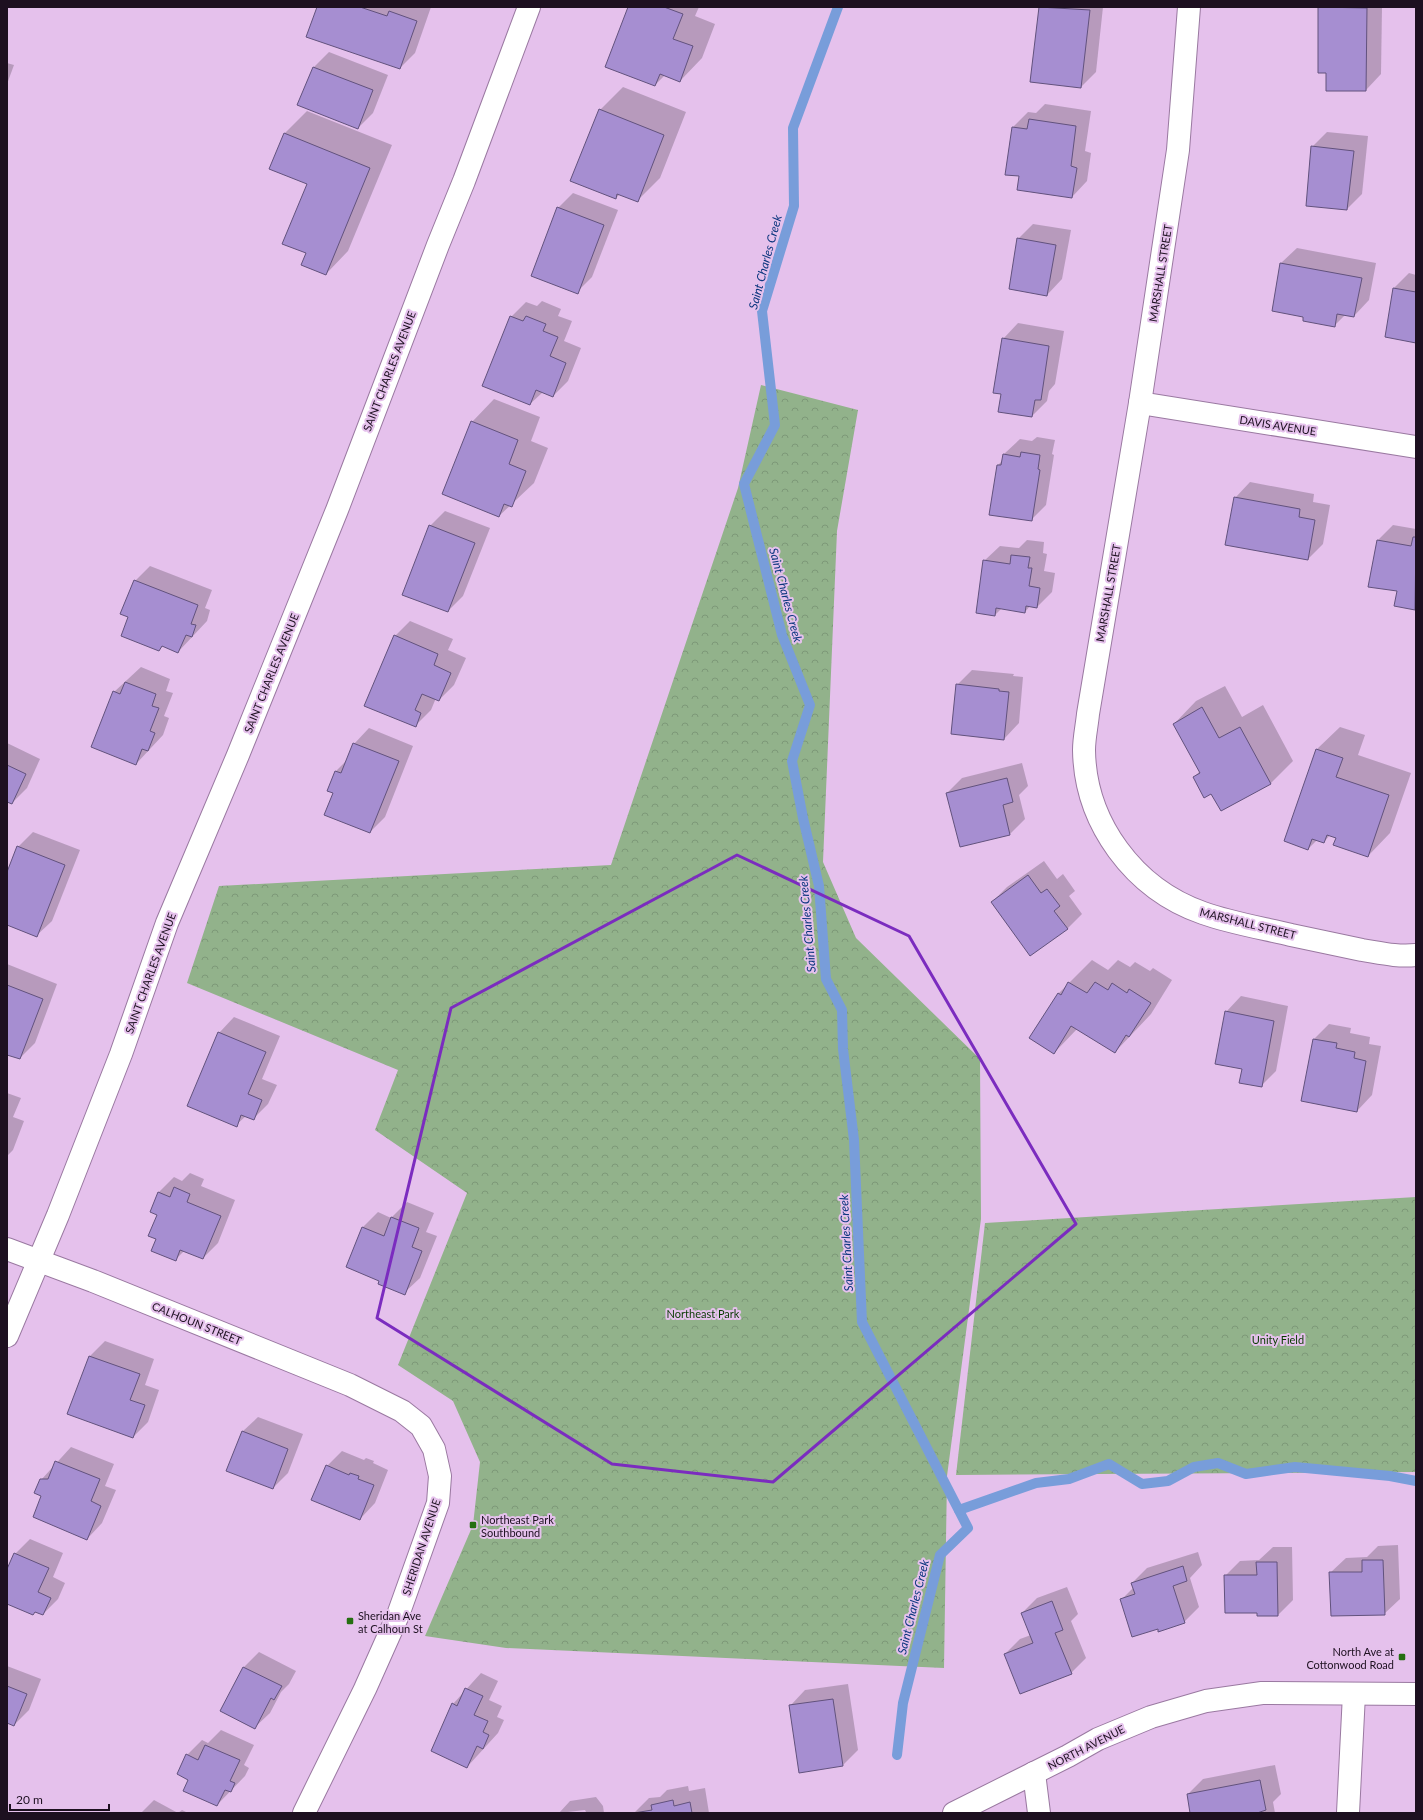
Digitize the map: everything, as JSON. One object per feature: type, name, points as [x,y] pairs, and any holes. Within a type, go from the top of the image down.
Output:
[{"type":"street","name":"SAINT CHARLES AVENUE","points":[[7,1336],[121,1054],[167,923],[238,755],[339,503],[438,244],[464,181],[529,7]]},
{"type":"street","name":"MARSHALL STREET","points":[[1189,7],[1178,150],[1140,403],[1088,714],[1084,749],[1088,785],[1102,826],[1126,862],[1152,886],[1176,902],[1203,914],[1321,942],[1401,957],[1416,955]]},
{"type":"street","name":"DAVIS AVENUE","points":[[1140,403],[1416,447]]},
{"type":"street","name":"CALHOUN STREET","points":[[7,1249],[93,1281],[350,1385],[386,1402]]},
{"type":"street","name":"SHERIDAN AVENUE","points":[[304,1813],[365,1689],[398,1615],[438,1503],[440,1476],[434,1449],[421,1426],[402,1411],[386,1402]]},
{"type":"street","name":"NORTH AVENUE","points":[[954,1813],[1098,1739],[1151,1717],[1206,1701],[1262,1693],[1416,1694]]},
{"type":"street","points":[[1348,1813],[1354,1694]]},
{"type":"street","points":[[1034,1773],[1040,1813]]},
{"type":"highlighted area","points":[[737,855],[909,936],[1076,1224],[773,1482],[612,1464],[377,1318],[451,1008]]},
{"type":"green space","name":"Northeast Park","points":[[761,385],[858,410],[837,531],[823,862],[856,938],[980,1059],[981,1219],[947,1476],[944,1668],[506,1648],[425,1636],[473,1525],[480,1462],[453,1401],[398,1365],[467,1193],[375,1130],[398,1070],[187,983],[219,886],[611,865],[738,488]]},
{"type":"green space","name":"Unity Field","points":[[1416,1197],[1416,1472],[956,1475],[985,1223]]},
{"type":"building","points":[[317,7],[360,7],[387,16],[389,11],[417,21],[400,69],[306,37]]},
{"type":"building","points":[[628,7],[664,7],[683,14],[673,39],[693,46],[680,82],[660,74],[655,86],[605,67]]},
{"type":"building","points":[[1039,7],[1090,10],[1081,88],[1030,82]]},
{"type":"building","points":[[1318,7],[1367,8],[1366,91],[1326,91],[1326,73],[1318,73]]},
{"type":"building","points":[[313,67],[373,90],[358,129],[297,105]]},
{"type":"building","points":[[599,109],[664,135],[638,202],[617,194],[616,199],[570,181]]},
{"type":"building","points":[[1029,119],[1076,126],[1071,166],[1077,168],[1072,198],[1017,190],[1019,176],[1005,175],[1012,127],[1027,129]]},
{"type":"building","points":[[284,133],[370,168],[326,275],[301,265],[306,253],[282,244],[307,184],[269,169]]},
{"type":"building","points":[[1311,146],[1354,151],[1347,210],[1306,206]]},
{"type":"building","points":[[557,207],[604,225],[578,294],[531,276]]},
{"type":"building","points":[[1017,238],[1056,245],[1047,296],[1009,289]]},
{"type":"building","points":[[1280,263],[1362,278],[1354,317],[1337,314],[1335,327],[1303,321],[1303,317],[1272,311]]},
{"type":"building","points":[[1393,288],[1416,292],[1416,343],[1385,337]]},
{"type":"building","points":[[510,316],[523,321],[526,316],[546,324],[543,331],[558,337],[550,356],[566,363],[553,397],[536,390],[530,405],[482,386]]},
{"type":"building","points":[[1002,338],[1049,346],[1041,400],[1035,400],[1032,417],[998,412],[1001,394],[993,393]]},
{"type":"building","points":[[471,421],[518,440],[509,464],[526,471],[512,507],[504,504],[499,517],[442,494]]},
{"type":"building","points":[[1021,452],[1040,455],[1038,469],[1040,470],[1032,521],[989,515],[997,465],[1001,465],[1003,454],[1020,457]]},
{"type":"building","points":[[1234,497],[1300,509],[1299,517],[1315,520],[1308,560],[1225,545]]},
{"type":"building","points":[[429,525],[475,543],[448,612],[402,595]]},
{"type":"building","points":[[1413,537],[1416,537],[1415,610],[1394,606],[1397,591],[1368,587],[1377,540],[1411,546]]},
{"type":"building","points":[[1011,555],[1030,557],[1028,568],[1032,568],[1029,586],[1040,588],[1037,608],[1026,606],[1025,613],[996,608],[995,616],[976,613],[983,560],[1010,564]]},
{"type":"building","points":[[134,580],[198,605],[191,624],[196,625],[192,637],[186,635],[178,653],[162,646],[159,651],[121,636],[128,617],[120,614]]},
{"type":"building","points":[[394,635],[438,654],[434,665],[451,673],[439,701],[422,694],[415,710],[421,713],[416,727],[364,706]]},
{"type":"building","points":[[125,682],[156,694],[152,706],[159,708],[150,731],[155,733],[148,751],[142,749],[136,765],[91,747],[113,691],[120,694]]},
{"type":"building","points":[[956,684],[999,689],[999,691],[1009,692],[1004,740],[951,734]]},
{"type":"building","points":[[1202,707],[1219,738],[1240,727],[1271,784],[1221,811],[1211,794],[1204,798],[1193,777],[1200,773],[1173,724]]},
{"type":"building","points":[[353,743],[399,761],[370,833],[324,815],[333,793],[327,791],[335,771],[341,773]]},
{"type":"building","points":[[1316,749],[1343,758],[1336,777],[1389,795],[1368,857],[1333,845],[1336,838],[1327,835],[1324,843],[1312,839],[1308,850],[1284,841]]},
{"type":"building","points":[[7,765],[26,774],[12,804],[7,802]]},
{"type":"building","points":[[1007,778],[1013,802],[1003,805],[1010,835],[960,847],[946,793]]},
{"type":"building","points":[[17,846],[65,865],[37,937],[7,925],[7,872]]},
{"type":"building","points":[[1028,875],[1041,893],[1047,889],[1060,906],[1054,911],[1068,929],[1030,956],[991,902]]},
{"type":"building","points":[[1068,982],[1087,993],[1095,982],[1108,990],[1112,983],[1127,993],[1129,989],[1151,1003],[1129,1037],[1126,1035],[1115,1053],[1071,1026],[1054,1054],[1029,1038],[1058,993],[1061,995]]},
{"type":"building","points":[[7,985],[43,999],[20,1059],[7,1055]]},
{"type":"building","points":[[1225,1011],[1274,1021],[1262,1087],[1239,1083],[1242,1069],[1215,1064]]},
{"type":"building","points":[[218,1032],[266,1052],[248,1094],[262,1100],[254,1120],[241,1115],[237,1127],[187,1106]]},
{"type":"building","points":[[1313,1039],[1337,1043],[1336,1048],[1355,1052],[1354,1058],[1366,1061],[1357,1112],[1301,1101]]},
{"type":"building","points":[[174,1187],[190,1194],[187,1202],[221,1216],[203,1259],[180,1250],[176,1261],[151,1251],[156,1239],[148,1236],[157,1215],[150,1212],[158,1192],[170,1197]]},
{"type":"building","points":[[391,1217],[419,1228],[412,1247],[422,1251],[405,1295],[378,1284],[379,1281],[346,1267],[362,1227],[384,1236]]},
{"type":"building","points":[[89,1356],[140,1374],[130,1400],[145,1405],[133,1438],[67,1414]]},
{"type":"building","points":[[242,1431],[288,1449],[273,1489],[226,1471]]},
{"type":"building","points":[[55,1461],[100,1479],[91,1501],[101,1506],[87,1540],[33,1517],[41,1496],[34,1493],[40,1479],[48,1479]]},
{"type":"building","points":[[326,1465],[349,1475],[350,1473],[359,1476],[358,1479],[374,1485],[360,1520],[311,1500]]},
{"type":"building","points":[[14,1553],[49,1568],[38,1592],[51,1598],[43,1615],[35,1612],[33,1615],[7,1604],[7,1569]]},
{"type":"building","points":[[1362,1560],[1383,1560],[1385,1615],[1331,1616],[1329,1572],[1362,1572]]},
{"type":"building","points":[[1256,1562],[1277,1562],[1278,1616],[1257,1616],[1257,1613],[1225,1613],[1224,1575],[1257,1575]]},
{"type":"building","points":[[1183,1566],[1187,1581],[1173,1586],[1185,1623],[1158,1632],[1158,1629],[1132,1637],[1120,1599],[1135,1594],[1131,1583]]},
{"type":"building","points":[[1052,1601],[1063,1630],[1055,1633],[1072,1674],[1020,1694],[1004,1654],[1033,1643],[1021,1613]]},
{"type":"building","points":[[243,1667],[282,1686],[274,1700],[271,1698],[255,1729],[220,1711]]},
{"type":"building","points":[[7,1686],[27,1694],[14,1726],[7,1723]]},
{"type":"building","points":[[465,1688],[483,1696],[474,1715],[488,1721],[483,1732],[489,1735],[483,1749],[477,1746],[467,1768],[431,1751],[452,1703],[457,1706]]},
{"type":"building","points":[[833,1699],[843,1766],[799,1773],[789,1705]]},
{"type":"building","points":[[205,1745],[240,1760],[230,1781],[235,1783],[231,1792],[225,1790],[217,1806],[183,1791],[188,1780],[177,1774],[186,1754],[198,1760]]},
{"type":"building","points":[[1260,1780],[1266,1810],[1257,1813],[1190,1813],[1187,1794]]},
{"type":"building","points":[[673,1800],[674,1806],[690,1802],[692,1813],[634,1813],[652,1810],[651,1805]]},
{"type":"waterway","name":"Saint Charles Creek","points":[[838,7],[793,128],[794,206],[762,311],[775,425],[744,484],[782,635],[810,705],[792,761],[803,818],[819,886],[826,979],[842,1010],[843,1049],[854,1140],[862,1322],[968,1528],[940,1555],[903,1703],[897,1755]]},
{"type":"waterway","points":[[959,1510],[1036,1483],[1069,1479],[1109,1464],[1142,1484],[1168,1481],[1194,1467],[1218,1463],[1246,1474],[1295,1467],[1390,1476],[1416,1481]]},
{"type":"place","name":"Northeast Park Southbound","points":[[473,1525]]},
{"type":"place","name":"Sheridan Ave at Calhoun St","points":[[350,1621]]},
{"type":"place","name":"North Ave at Cottonwood Road","points":[[1402,1657]]}]
